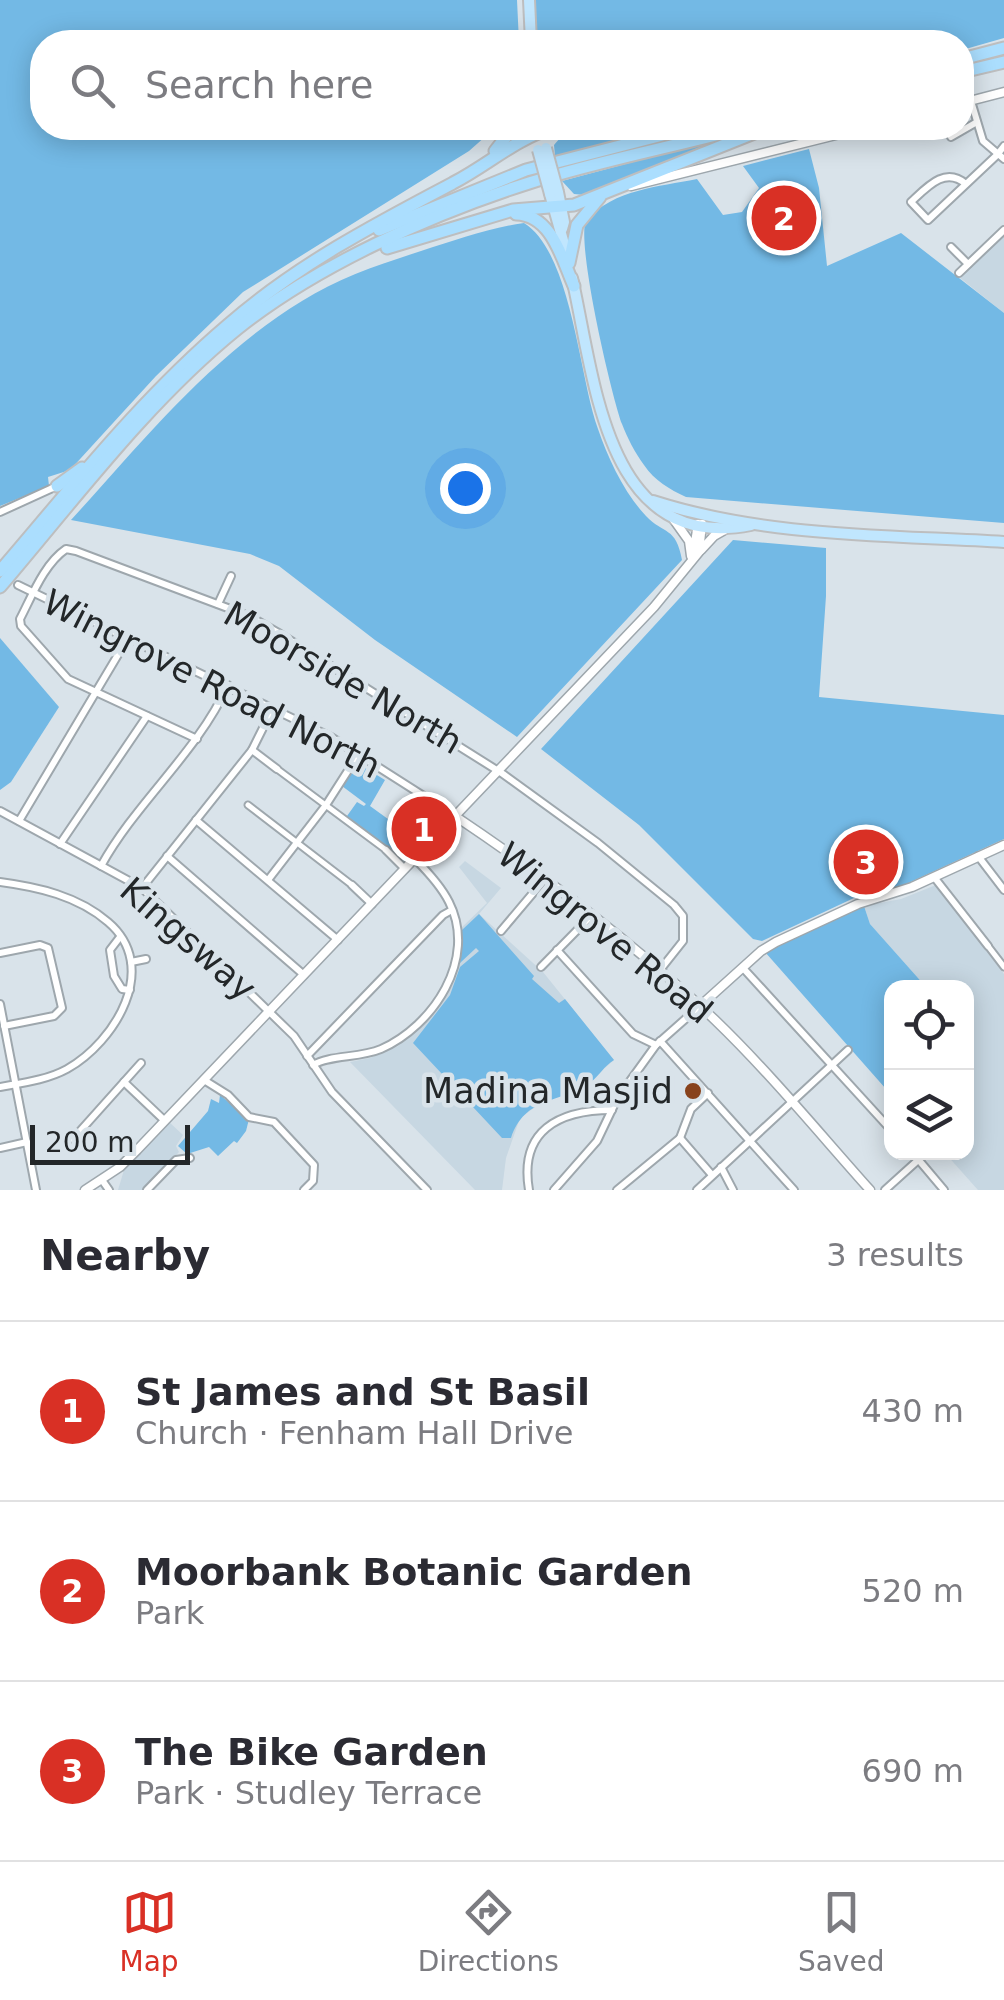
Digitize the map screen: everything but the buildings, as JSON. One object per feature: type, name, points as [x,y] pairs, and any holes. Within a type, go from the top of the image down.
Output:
[{"type":"highway","points":[[974,56],[1004,48]]},
{"type":"highway","points":[[974,69],[1004,62]]},
{"type":"highway","points":[[465,176],[504,140]]},
{"type":"highway","points":[[0,587],[187,374],[238,329],[321,266],[346,240],[465,176],[519,140]]},
{"type":"highway","points":[[0,571],[150,397],[218,333],[321,266],[487,183],[643,140]]},
{"type":"highway","points":[[321,266],[504,192],[698,140]]},
{"type":"highway","points":[[321,266],[497,214],[525,208],[557,208],[603,194],[736,140]]},
{"type":"highway","points":[[569,262],[577,225],[603,194]]},
{"type":"highway","points":[[497,214],[527,215],[543,224],[574,286]]},
{"type":"highway","points":[[57,486],[98,457]]},
{"type":"main road","points":[[528,0],[530,30]]},
{"type":"main road","points":[[542,140],[594,387],[612,442],[628,474],[674,520],[728,528],[751,524]]},
{"type":"main road","points":[[654,501],[702,523],[1004,542]]},
{"type":"street","points":[[974,100],[1004,92]]},
{"type":"street","points":[[974,117],[983,141],[1001,157]]},
{"type":"street","points":[[616,189],[816,140]]},
{"type":"street","points":[[966,184],[950,176],[931,183],[911,202],[928,220],[1001,157],[1004,146]]},
{"type":"street","points":[[959,273],[1004,230]]},
{"type":"street","points":[[951,247],[968,264]]},
{"type":"street","points":[[0,512],[57,486]]},
{"type":"street","points":[[674,520],[688,541],[692,562]]},
{"type":"street","points":[[692,562],[702,523]]},
{"type":"street","points":[[699,552],[702,523]]},
{"type":"street","points":[[85,1190],[120,1167],[498,772],[714,536],[728,528]]},
{"type":"street","name":"Moorside North","points":[[34,593],[66,549],[248,616],[354,678],[498,772],[598,843],[674,905],[683,916],[684,941],[660,970]]},
{"type":"street","points":[[218,604],[230,576]]},
{"type":"street","name":"Wingrove Road North","points":[[18,585],[273,708],[455,816]]},
{"type":"street","points":[[34,593],[20,619],[21,626],[57,670],[197,740]]},
{"type":"street","points":[[19,821],[128,638]]},
{"type":"street","points":[[101,866],[116,839],[197,740],[228,685]]},
{"type":"street","points":[[142,888],[252,750],[273,708]]},
{"type":"street","points":[[60,844],[147,716]]},
{"type":"street","points":[[252,750],[386,850],[405,869]]},
{"type":"street","points":[[268,880],[326,805],[358,755]]},
{"type":"street","points":[[248,805],[372,904]]},
{"type":"street","name":"Kingsway","points":[[0,811],[142,888],[294,1036],[332,1092],[428,1190]]},
{"type":"street","name":"Wingrove Road","points":[[455,816],[592,915],[700,1006],[870,1190]]},
{"type":"street","points":[[196,820],[338,940]]},
{"type":"street","points":[[554,1190],[597,1141],[612,1110],[658,1043],[776,942],[1004,844]]},
{"type":"street","points":[[168,856],[304,975]]},
{"type":"street","points":[[978,856],[1004,890]]},
{"type":"street","points":[[313,1065],[380,1049],[403,1038],[424,1019],[449,982],[456,930],[452,910],[414,859]]},
{"type":"street","points":[[934,877],[1004,966]]},
{"type":"street","points":[[501,931],[544,880]]},
{"type":"street","points":[[0,882],[66,897],[108,922],[131,962],[125,1008],[84,1057],[53,1075],[0,1087]]},
{"type":"street","points":[[307,1056],[452,910]]},
{"type":"street","points":[[541,967],[592,915]]},
{"type":"street","points":[[120,937],[110,950],[114,976],[122,989],[130,990]]},
{"type":"street","points":[[0,953],[40,945],[48,948],[62,1008],[54,1016],[2,1026]]},
{"type":"street","points":[[557,950],[633,1034],[658,1043],[708,1092],[794,1190]]},
{"type":"street","points":[[131,962],[146,959]]},
{"type":"street","points":[[743,968],[884,1122]]},
{"type":"street","points":[[0,1004],[36,1190]]},
{"type":"street","points":[[697,1190],[848,1050]]},
{"type":"street","points":[[73,1139],[141,1063]]},
{"type":"street","points":[[204,1080],[250,1116],[274,1122],[314,1165],[313,1181],[304,1190]]},
{"type":"street","points":[[124,1082],[164,1120]]},
{"type":"street","points":[[617,1190],[680,1138],[691,1109],[708,1092]]},
{"type":"street","points":[[529,1190],[530,1152],[549,1124],[573,1114],[612,1110]]},
{"type":"street","points":[[680,1138],[712,1176]]},
{"type":"street","points":[[0,1148],[27,1142]]},
{"type":"street","points":[[147,1190],[176,1160],[190,1158]]},
{"type":"street","points":[[886,1190],[919,1160],[944,1190]]},
{"type":"street","points":[[721,1168],[733,1190]]},
{"type":"street","points":[[102,1180],[109,1190]]},
{"type":"shaded area","points":[[0,0],[517,0],[518,30],[30,30],[30,140],[481,140],[243,292],[156,376],[70,470],[48,477],[49,486],[0,506]]},
{"type":"shaded area","points":[[535,0],[1004,0],[1004,38],[974,47],[974,30],[536,30]]},
{"type":"shaded area","points":[[558,140],[620,140],[555,156],[554,145]]},
{"type":"shaded area","points":[[723,140],[585,195],[574,194],[562,181]]},
{"type":"shaded area","points":[[809,149],[819,188],[827,266],[901,233],[1004,313],[1004,523],[686,497],[653,476],[632,445],[617,408],[596,319],[586,257],[586,220],[624,196],[697,179],[723,215],[742,212],[759,188],[743,166]]},
{"type":"shaded area","points":[[524,223],[540,238],[563,288],[591,406],[612,463],[638,507],[673,536],[682,560],[517,737],[375,640],[279,566],[250,554],[71,520],[207,374],[302,301],[345,278],[391,261]]},
{"type":"shaded area","points":[[1004,235],[1004,313],[959,277]]},
{"type":"shaded area","points":[[733,540],[826,548],[819,697],[1004,715],[1004,839],[904,885],[854,898],[762,941],[753,939],[639,825],[541,749]]},
{"type":"shaded area","points":[[0,638],[59,707],[11,782],[0,790]]},
{"type":"shaded area","points":[[357,763],[385,780],[370,806],[410,835],[405,849],[410,854],[404,861],[347,816],[357,802],[366,804],[342,786]]},
{"type":"shaded area","points":[[465,861],[501,888],[479,914],[543,972],[614,1060],[584,1086],[538,1105],[520,1118],[506,1158],[502,1190],[475,1190],[350,1062],[398,1046],[423,1025],[443,1000],[455,971],[460,929],[487,903],[459,867]]},
{"type":"shaded area","points":[[936,885],[1004,974],[1004,1190],[978,1190],[951,1160],[974,1160],[974,980],[920,980],[870,924],[864,906],[901,899]]},
{"type":"shaded area","points":[[864,906],[870,924],[920,980],[884,980],[884,1087],[765,952]]},
{"type":"shaded area","points":[[479,914],[534,976],[532,979],[559,1003],[565,999],[614,1060],[590,1083],[534,1108],[517,1124],[511,1138],[502,1138],[413,1043],[450,995],[460,967],[479,951],[476,948],[460,963],[462,930]]},
{"type":"shaded area","points":[[220,1095],[249,1119],[246,1131],[218,1156],[209,1147],[187,1154],[178,1146],[208,1111],[211,1099],[219,1103]]},
{"type":"shaded area","points":[[169,1122],[183,1135],[176,1146],[179,1152],[143,1190],[118,1190],[124,1170]]},
{"type":"place","name":"Moorbank Botanic Garden","points":[[784,218]]},
{"type":"place","name":"St James and St Basil","points":[[424,829]]},
{"type":"place","name":"The Bike Garden","points":[[866,862]]},
{"type":"place","name":"Madina Masjid","points":[[693,1091]]}]
